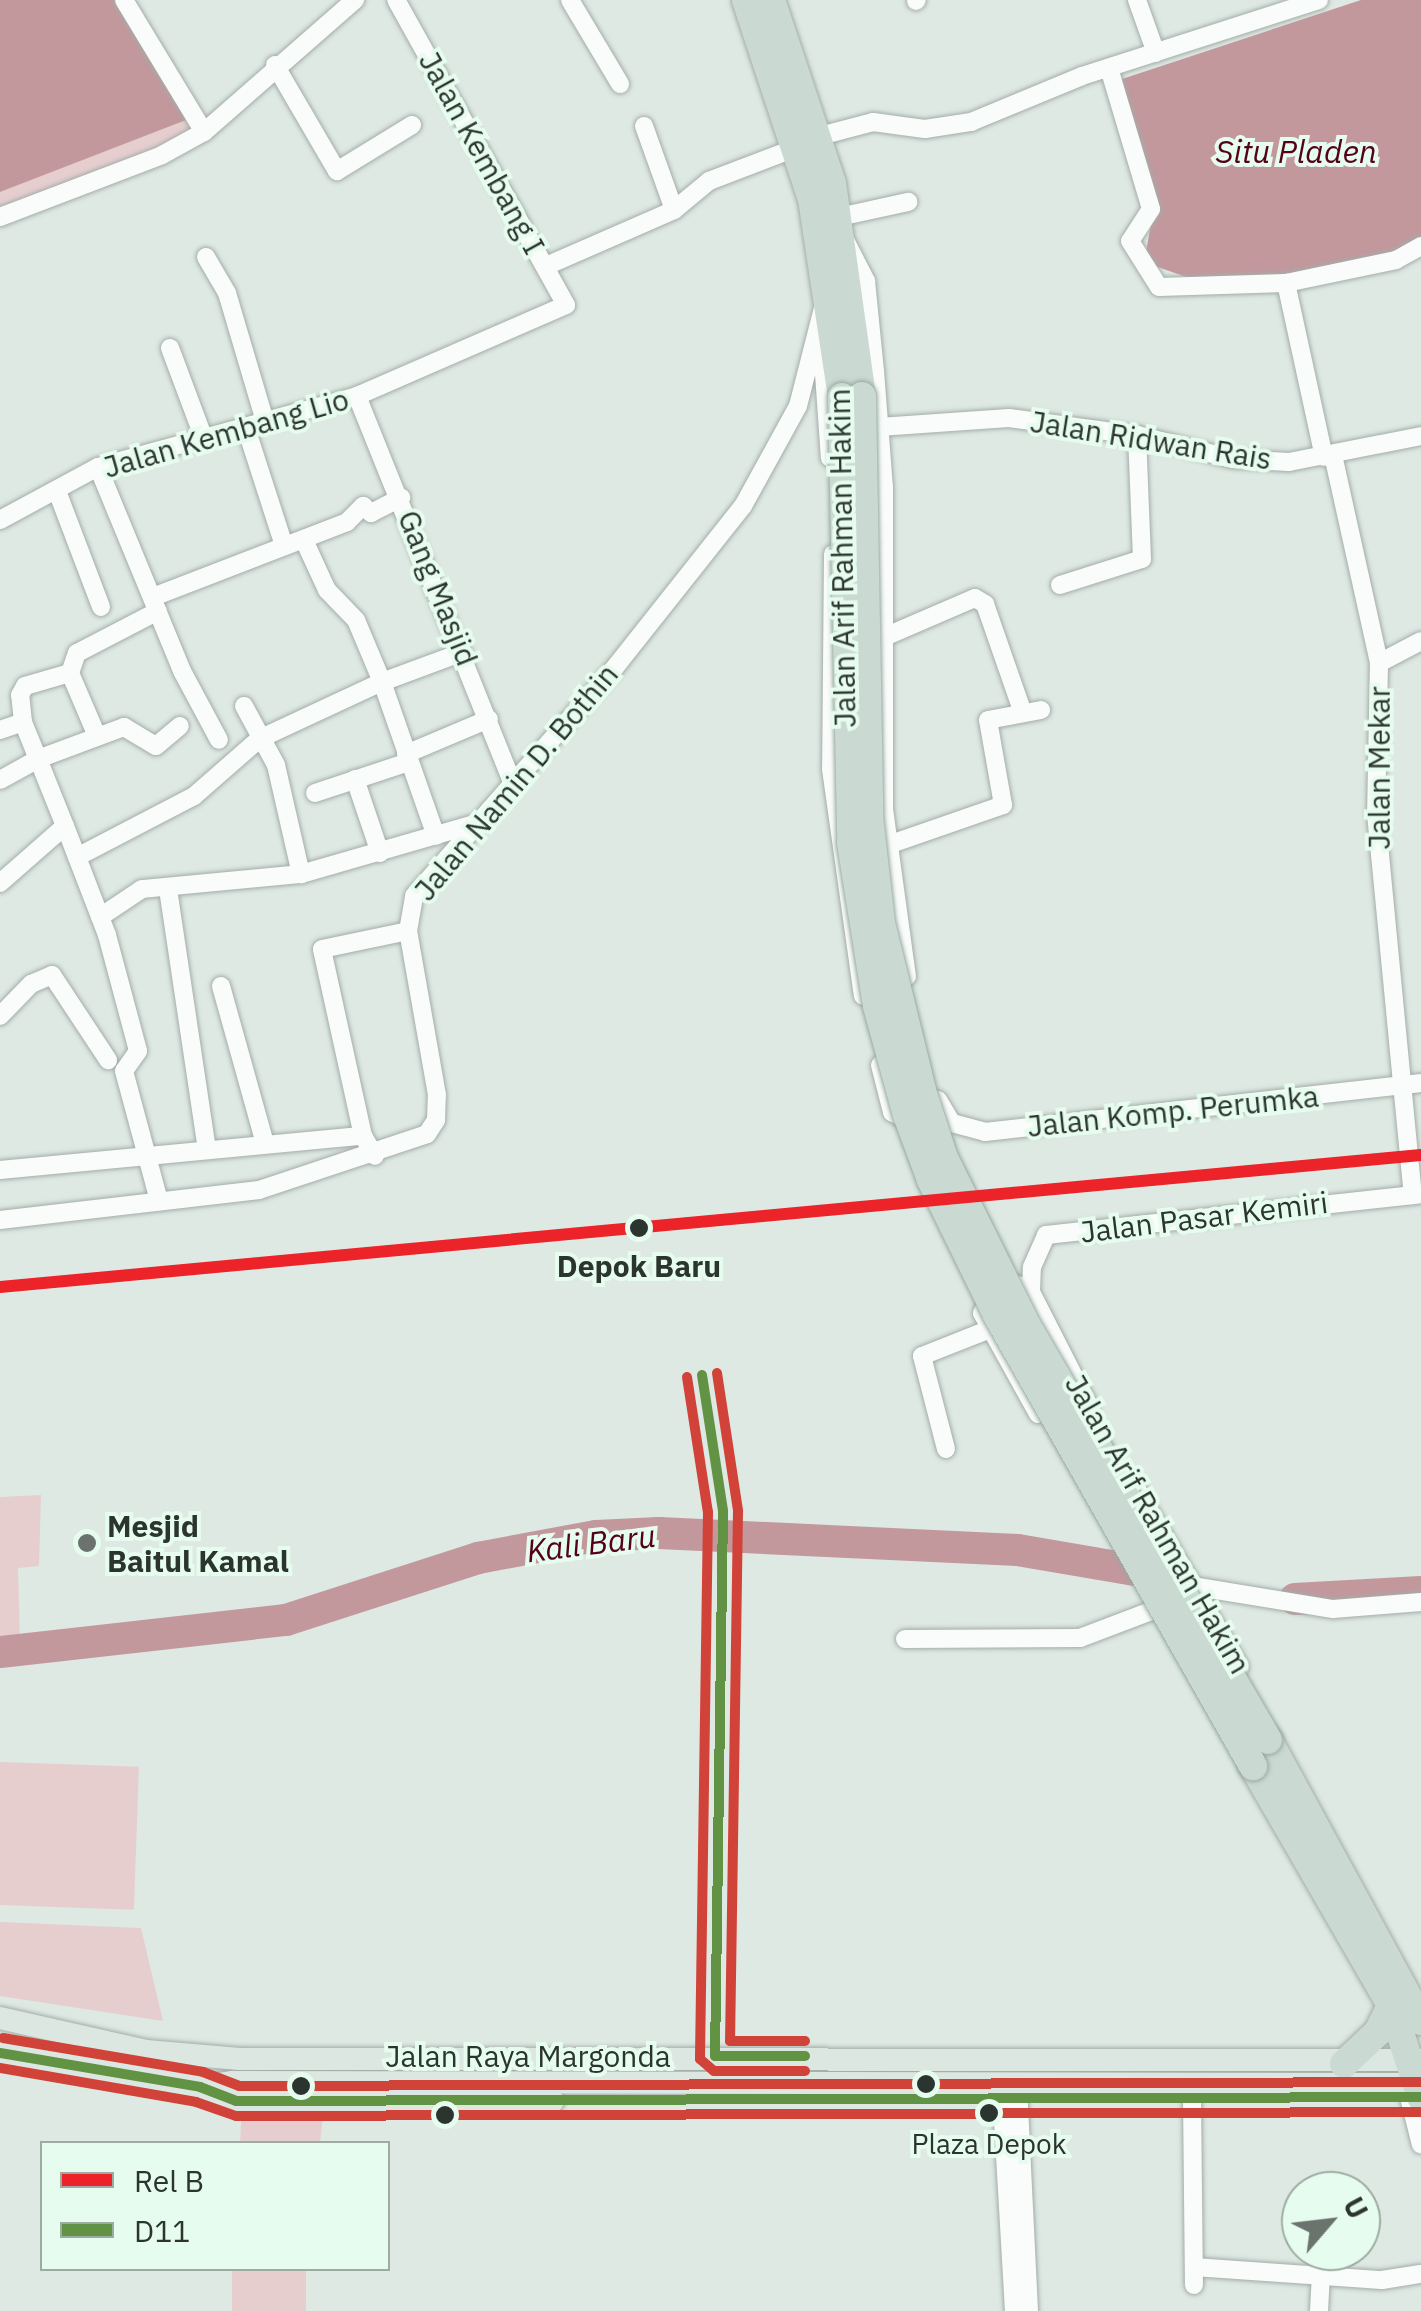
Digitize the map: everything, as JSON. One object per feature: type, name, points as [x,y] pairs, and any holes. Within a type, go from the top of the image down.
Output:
[{"type":"highway","name":"Jalan Arif Rahman Hakim","points":[[746,0],[809,141],[841,226],[870,816],[881,923],[923,1094],[944,1158],[1027,1326],[1268,1740],[1280,1788],[1391,2004],[1416,2083]]},
{"type":"highway","name":"Jalan Arif Rahman Hakim","points":[[771,0],[809,141],[827,286],[852,396],[851,843],[877,1006],[907,1115],[931,1180],[997,1315],[1253,1766],[1280,1788],[1390,1963],[1421,2021]]},
{"type":"highway","points":[[1390,1963],[1421,1988]]},
{"type":"highway","points":[[1344,2064],[1378,2032],[1391,2004]]},
{"type":"main road","name":"Jalan Raya Margonda","points":[[0,2018],[110,2045],[240,2059],[750,2056],[1344,2064],[1416,2083]]},
{"type":"main road","name":"Jalan Raya Margonda","points":[[0,2053],[200,2087],[233,2082],[1009,2092],[1416,2083]]},
{"type":"main road","name":"Jalan Raya Margonda","points":[[1009,2092],[1192,2098],[1416,2083]]},
{"type":"street","points":[[124,0],[204,132]]},
{"type":"street","points":[[0,217],[162,155],[204,132],[275,65],[355,0]]},
{"type":"street","name":"Jalan Kembang I","points":[[396,0],[566,306]]},
{"type":"street","points":[[570,0],[620,84]]},
{"type":"street","points":[[1137,0],[1156,53]]},
{"type":"street","points":[[546,266],[674,210],[709,181],[809,141],[873,122],[955,126],[1109,68],[1319,0]]},
{"type":"street","points":[[275,65],[337,171],[412,126]]},
{"type":"street","points":[[1109,68],[1151,208],[1130,241],[1154,282],[1208,290],[1286,283],[1396,260],[1421,246]]},
{"type":"street","points":[[644,126],[674,210]]},
{"type":"street","points":[[841,226],[908,202]]},
{"type":"street","name":"Jalan Arif Rahman Hakim","points":[[820,323],[833,547],[831,769],[842,882],[892,1112],[914,1124],[934,1114],[938,1100],[908,980],[888,845],[879,426],[866,281],[841,226]]},
{"type":"street","points":[[206,257],[228,293],[266,420]]},
{"type":"street","name":"Jalan Mekar","points":[[1286,283],[1379,663],[1376,812],[1413,1083],[1417,1194]]},
{"type":"street","name":"Jalan Namin D. Bothin","points":[[0,1220],[259,1190],[375,1156],[427,1134],[438,1110],[408,930],[414,896],[743,506],[790,424],[827,286]]},
{"type":"street","name":"Jalan Kembang Lio","points":[[0,520],[98,467],[357,396],[566,306]]},
{"type":"street","points":[[170,348],[204,439]]},
{"type":"street","name":"Gang Masjid","points":[[357,396],[512,782]]},
{"type":"street","name":"Jalan Ridwan Rais","points":[[879,426],[976,416],[1138,435],[1233,459],[1329,456],[1421,436]]},
{"type":"street","points":[[246,428],[284,546]]},
{"type":"street","points":[[1060,585],[1142,558],[1138,435]]},
{"type":"street","points":[[98,467],[219,740]]},
{"type":"street","points":[[57,491],[101,608]]},
{"type":"street","points":[[98,736],[70,674],[78,652],[156,604],[346,522],[363,506],[371,513],[401,498]]},
{"type":"street","points":[[304,540],[327,590],[356,620],[436,836]]},
{"type":"street","points":[[882,638],[975,598],[985,604],[1032,710],[988,720],[1003,805],[888,845]]},
{"type":"street","points":[[1379,663],[1421,641]]},
{"type":"street","points":[[77,857],[194,796],[262,738],[382,682],[462,652]]},
{"type":"street","points":[[70,674],[26,686],[20,695],[24,722],[100,916],[138,1051],[124,1071],[158,1201]]},
{"type":"street","points":[[244,706],[276,765],[300,874]]},
{"type":"street","points":[[314,792],[408,758],[489,719]]},
{"type":"street","points":[[0,730],[24,722]]},
{"type":"street","points":[[0,780],[38,759],[124,726],[150,747],[180,726]]},
{"type":"street","points":[[355,780],[380,854]]},
{"type":"street","points":[[100,916],[132,893],[300,874],[474,824]]},
{"type":"street","points":[[0,883],[65,826]]},
{"type":"street","points":[[842,882],[872,886],[892,866]]},
{"type":"street","points":[[168,888],[207,1150]]},
{"type":"street","points":[[375,1156],[363,1136],[322,950],[408,930]]},
{"type":"street","points":[[0,1016],[31,984],[52,975],[108,1060]]},
{"type":"street","points":[[220,986],[265,1144]]},
{"type":"street","name":"Jalan Komp. Perumka","points":[[938,1100],[952,1123],[985,1132],[1413,1083]]},
{"type":"street","points":[[0,1170],[363,1136]]},
{"type":"street","name":"Jalan Pasar Kemiri","points":[[1031,1292],[1032,1268],[1046,1235],[1417,1194]]},
{"type":"street","points":[[946,1449],[922,1356],[988,1330],[982,1312],[990,1296],[1017,1285],[1031,1292]]},
{"type":"street","name":"Jalan Arif Rahman Hakim","points":[[1031,1292],[1083,1397],[1198,1587],[1260,1704],[1280,1788]]},
{"type":"street","name":"Jalan Arif Rahman Hakim","points":[[988,1330],[1220,1727],[1280,1788]]},
{"type":"street","points":[[1198,1587],[1333,1609],[1421,1602]]},
{"type":"street","points":[[905,1639],[1080,1638],[1151,1612]]},
{"type":"street","points":[[1416,2083],[1421,2145]]},
{"type":"street","points":[[1009,2092],[1014,2311]]},
{"type":"street","points":[[1009,2092],[1029,2311]]},
{"type":"street","points":[[1192,2098],[1194,2276],[1321,2274],[1382,2280],[1421,2274]]},
{"type":"street","points":[[1319,2311],[1321,2274]]},
{"type":"shaded area","points":[[194,116],[204,132],[0,217],[0,192]]},
{"type":"shaded area","points":[[41,1495],[39,1566],[18,1568],[20,1640],[0,1644],[0,1497]]},
{"type":"shaded area","points":[[0,1762],[139,1767],[134,1910],[0,1905]]},
{"type":"shaded area","points":[[0,1922],[141,1928],[163,2021],[0,1996]]},
{"type":"shaded area","points":[[242,2106],[323,2114],[320,2141],[240,2141]]},
{"type":"shaded area","points":[[232,2271],[306,2271],[306,2311],[232,2311]]},
{"type":"water","points":[[0,0],[120,0],[186,120],[0,192]]},
{"type":"water","name":"Situ Pladen","points":[[1361,0],[1421,0],[1421,240],[1398,254],[1329,272],[1192,279],[1155,266],[1146,252],[1151,224],[1119,80]]},
{"type":"waterway","name":"Kali Baru","points":[[0,1652],[286,1620],[478,1558],[596,1536],[659,1533],[1018,1550],[1164,1575]]},
{"type":"waterway","name":"Kali Baru","points":[[1295,1599],[1421,1592]]},
{"type":"rail line","name":"B","points":[[0,1287],[1421,1155]]},
{"type":"transit line","points":[[717,1373],[738,1511],[730,2041],[805,2041]]},
{"type":"transit line","name":"D11","points":[[702,1375],[723,1511],[715,2056],[805,2056]]},
{"type":"transit line","points":[[687,1377],[708,1512],[700,2059],[714,2071],[805,2071]]},
{"type":"transit line","points":[[3,2038],[203,2072],[239,2086],[1421,2082]]},
{"type":"transit line","name":"D11","points":[[0,2053],[200,2087],[236,2101],[1421,2097]]},
{"type":"transit line","points":[[0,2068],[196,2102],[236,2116],[1421,2112]]},
{"type":"place","name":"Depok Baru","points":[[639,1228]]},
{"type":"place","name":"Mesjid Baitul Kamal","points":[[87,1543]]},
{"type":"place","name":"Plaza Depok","points":[[989,2113]]}]
